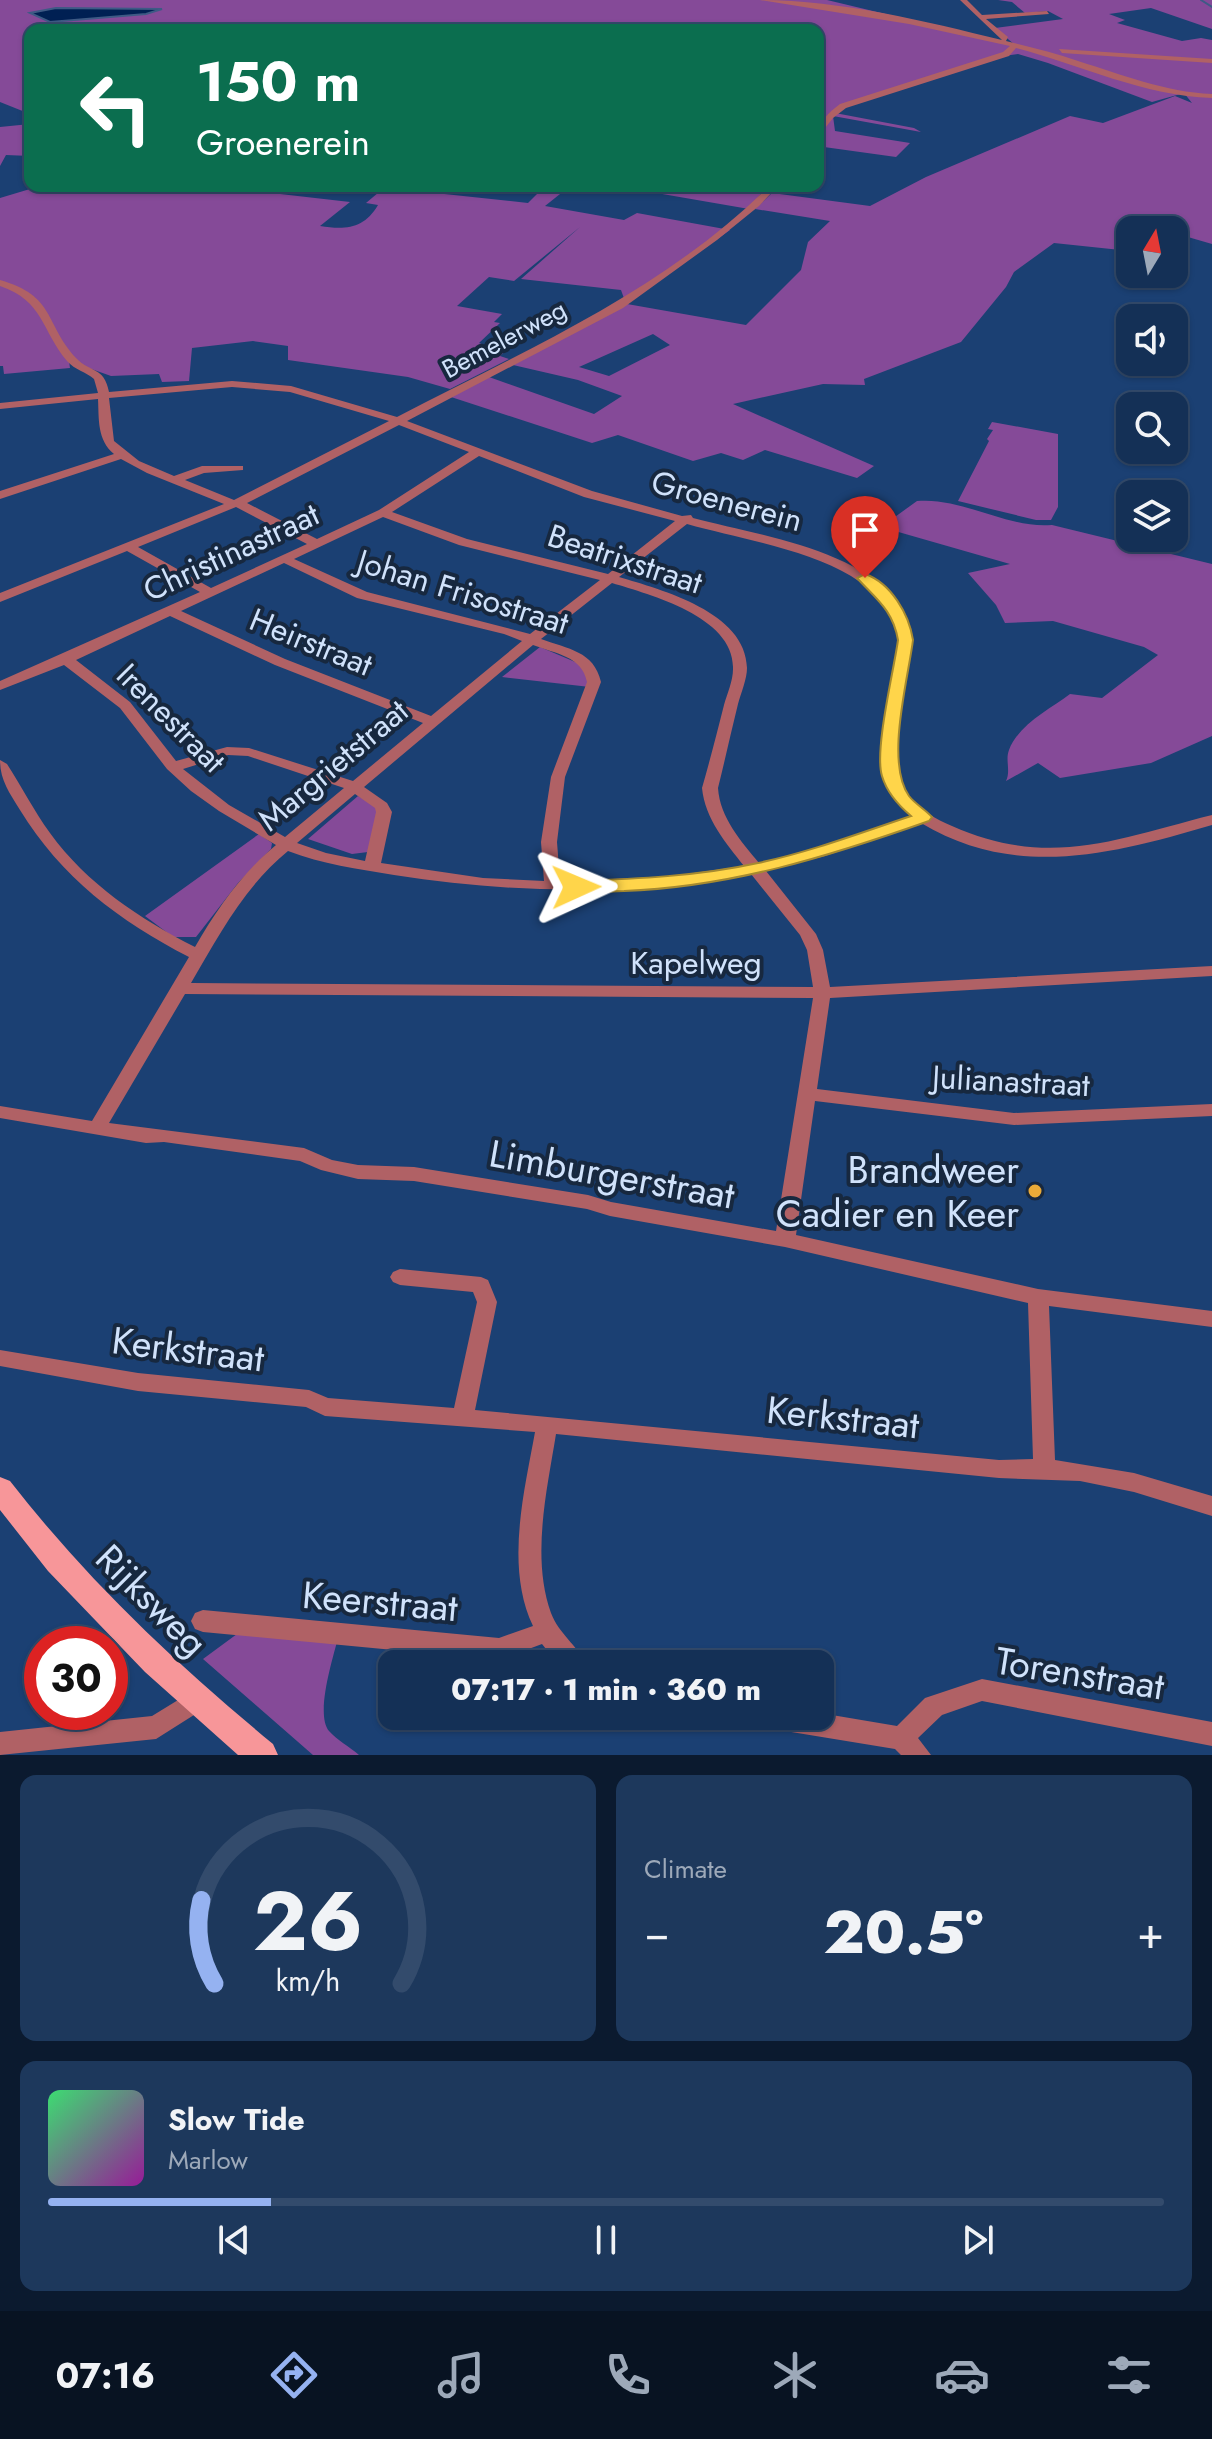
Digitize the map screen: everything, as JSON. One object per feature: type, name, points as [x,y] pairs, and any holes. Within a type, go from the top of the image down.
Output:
[{"type":"main road","name":"Rijksweg","points":[[0,1489],[60,1564],[113,1621],[196,1700],[262,1755]]},
{"type":"street","points":[[763,0],[878,16],[1048,54],[1179,95],[1212,96]]},
{"type":"street","points":[[963,0],[984,17],[990,30],[1014,46]]},
{"type":"street","points":[[984,17],[1047,13]]},
{"type":"street","points":[[824,126],[843,106],[1006,54],[1014,46]]},
{"type":"street","points":[[1032,50],[1156,55],[1212,61]]},
{"type":"street","name":"Bemelerweg","points":[[0,598],[236,504],[399,421],[631,298],[738,219],[767,192]]},
{"type":"street","points":[[0,283],[27,292],[36,299],[71,359],[97,374],[105,395],[109,443],[123,455],[149,470],[236,504],[317,544]]},
{"type":"street","name":"Groenerein","points":[[0,406],[198,386],[314,396],[399,421],[588,494],[687,518],[827,558],[865,578],[891,602],[904,627],[906,640],[889,753],[890,775],[902,800],[923,817],[980,845],[1017,853],[1058,856],[1164,834],[1212,820]]},
{"type":"street","name":"Christinastraat","points":[[0,686],[66,659],[383,513],[477,452]]},
{"type":"street","points":[[0,495],[123,455]]},
{"type":"street","points":[[177,479],[202,470],[239,468]]},
{"type":"street","name":"Beatrixstraat","points":[[383,513],[458,540],[611,580],[700,612],[732,639],[738,651],[740,670],[710,788],[711,800],[726,833],[808,934],[815,950],[822,993],[785,1240]]},
{"type":"street","name":"Margrietstraat","points":[[97,1128],[218,922],[260,866],[532,639],[687,518]]},
{"type":"street","points":[[128,547],[211,593]]},
{"type":"street","name":"Johan Frisostraat","points":[[285,559],[362,595],[532,639],[582,659],[591,668],[594,682],[558,777],[549,842],[552,886]]},
{"type":"street","name":"Heirstraat","points":[[170,611],[280,662],[432,721]]},
{"type":"street","name":"Irenestraat","points":[[66,659],[130,711],[173,767],[207,794],[284,843],[329,858],[434,878],[552,886],[642,884],[755,869],[816,854],[923,817]]},
{"type":"street","points":[[173,767],[227,751],[239,751],[353,786],[382,806],[384,812],[372,866]]},
{"type":"street","points":[[0,764],[47,839],[76,874],[137,921],[198,955]]},
{"type":"street","name":"Kapelweg","points":[[179,988],[822,993],[1212,971]]},
{"type":"street","name":"Julianastraat","points":[[808,1094],[1014,1119],[1212,1110]]},
{"type":"street","name":"Limburgerstraat","points":[[0,1112],[304,1155],[320,1165],[400,1176],[414,1174],[588,1202],[610,1209],[785,1240],[1038,1297],[1212,1319]]},
{"type":"street","points":[[400,1277],[481,1285],[487,1302],[462,1419]]},
{"type":"street","points":[[1038,1297],[1044,1467]]},
{"type":"street","name":"Kerkstraat","points":[[0,1358],[138,1382],[309,1399],[325,1407],[547,1424],[999,1469],[1044,1467],[1117,1479],[1212,1506]]},
{"type":"street","points":[[547,1424],[536,1496],[531,1570],[539,1616],[556,1650]]},
{"type":"street","name":"Keerstraat","points":[[203,1621],[499,1649],[547,1632]]},
{"type":"street","name":"Torenstraat","points":[[909,1746],[934,1706],[982,1690],[1212,1734]]},
{"type":"street","points":[[0,1744],[156,1727],[196,1700]]},
{"type":"street","points":[[833,1730],[909,1746]]},
{"type":"shaded area","points":[[0,0],[827,0],[1015,45],[995,28],[1063,19],[1048,11],[1025,13],[1012,2],[998,0],[1212,0],[1212,29],[1151,8],[1109,14],[1125,20],[1117,23],[1182,41],[1212,40],[1212,244],[1188,237],[1188,216],[1116,216],[1116,250],[1054,243],[1014,272],[1006,287],[961,342],[864,379],[865,385],[823,384],[733,404],[874,466],[857,478],[765,450],[743,460],[721,453],[693,461],[618,435],[592,443],[451,397],[489,377],[594,414],[622,396],[578,380],[513,365],[626,304],[621,290],[521,279],[580,227],[514,281],[489,277],[457,306],[502,314],[494,322],[500,323],[479,343],[504,352],[500,356],[509,359],[450,389],[408,377],[288,360],[288,346],[253,341],[192,348],[189,381],[162,382],[159,374],[111,376],[69,361],[70,368],[4,374],[3,366],[0,366],[0,198],[24,191],[263,192],[350,202],[320,226],[338,228],[353,226],[367,219],[378,205],[366,203],[379,192],[436,192],[528,203],[539,192],[562,192],[545,206],[624,220],[637,213],[730,230],[627,304],[746,325],[801,270],[808,242],[830,221],[755,209],[772,193],[870,206],[926,177],[1070,116],[1103,123],[1175,96],[1192,103],[1184,93],[1152,102],[1048,63],[1018,54],[1004,56],[855,102],[835,113],[921,132],[833,116],[835,131],[910,143],[896,157],[824,147],[824,24],[24,24],[24,112],[0,102]],"holes":[[[653,334],[670,345],[609,376],[579,367]]]},
{"type":"shaded area","points":[[24,125],[24,156],[6,155],[0,166],[0,127]]},
{"type":"shaded area","points":[[651,192],[762,192],[749,209]]},
{"type":"shaded area","points":[[992,422],[1058,434],[1058,507],[1051,520],[1036,520],[958,501],[989,441],[987,439],[993,430],[988,429]]},
{"type":"shaded area","points":[[917,501],[934,501],[1018,522],[1052,525],[1116,541],[1116,552],[1163,552],[1212,564],[1212,736],[1151,763],[1060,778],[1038,763],[1006,781],[1013,741],[1035,718],[1070,694],[1102,698],[1158,655],[1144,647],[1053,621],[1005,623],[996,605],[968,573],[1010,564],[881,527]]},
{"type":"shaded area","points":[[540,647],[587,667],[590,687],[502,677]]},
{"type":"shaded area","points":[[358,796],[380,808],[368,852],[352,854],[308,839]]},
{"type":"shaded area","points":[[259,834],[272,843],[271,849],[238,883],[196,937],[173,937],[145,916]]},
{"type":"shaded area","points":[[237,1634],[338,1638],[324,1699],[325,1723],[332,1734],[359,1755],[313,1755],[203,1659]]},
{"type":"water","points":[[56,8],[162,9],[146,14],[50,22],[30,13]]},
{"type":"waterway","points":[[1201,0],[1212,7]]},
{"type":"place","name":"Brandweer Cadier en Keer","points":[[1035,1191]]},
{"type":"route","points":[[576,887],[642,884],[755,869],[816,854],[923,817],[902,800],[890,775],[889,753],[906,640],[904,627],[891,602],[865,578]]}]
